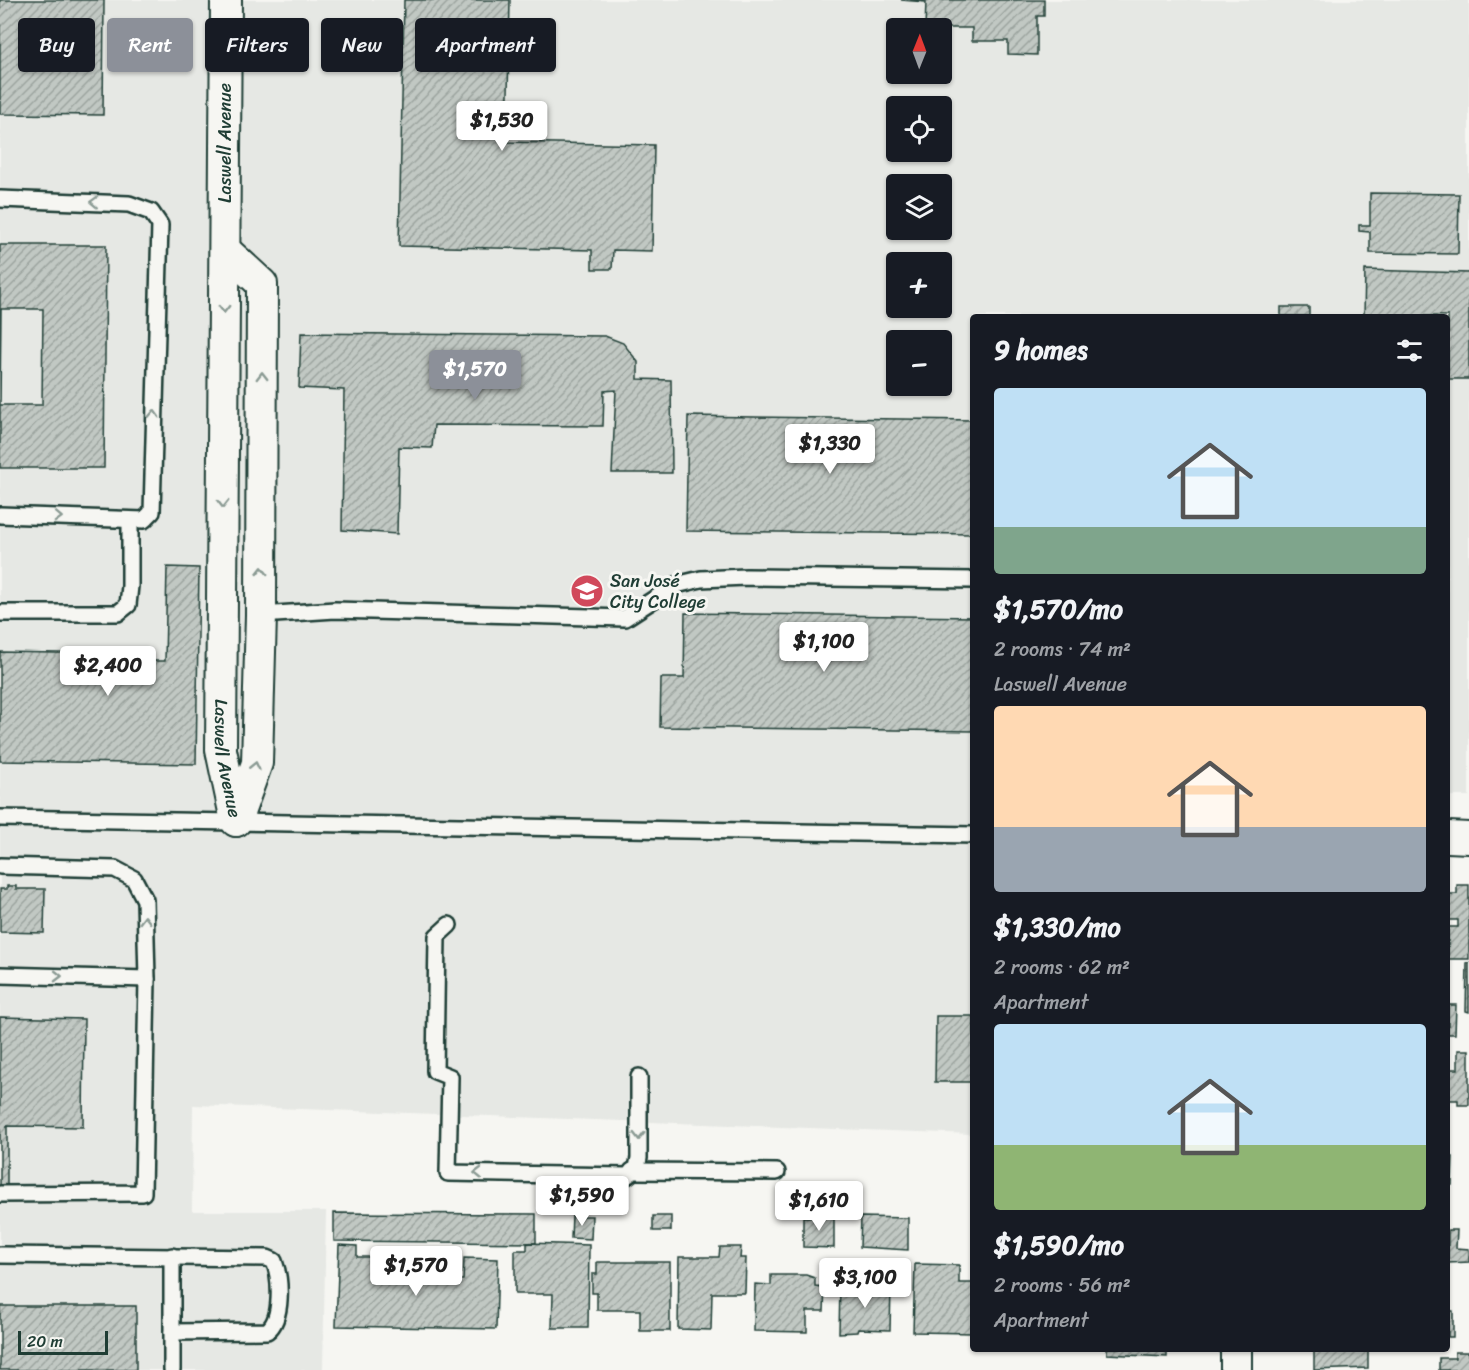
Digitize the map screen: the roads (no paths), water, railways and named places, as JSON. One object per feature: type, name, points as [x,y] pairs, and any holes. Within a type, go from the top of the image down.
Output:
[{"type":"street","name":"Laswell Avenue","points":[[226,0],[221,750],[236,821]]},
{"type":"street","name":"Laswell Avenue","points":[[225,250],[262,284],[261,615],[257,763],[236,821]]},
{"type":"street","points":[[1450,837],[1469,837]]},
{"type":"street","points":[[1236,1352],[1236,1370]]},
{"type":"lane","points":[[0,199],[129,204],[152,212],[160,225],[152,512],[144,520],[0,515]]},
{"type":"lane","points":[[0,613],[118,613],[128,605],[130,520]]},
{"type":"lane","points":[[261,615],[335,610],[625,618],[676,585],[701,579],[746,577],[970,580]]},
{"type":"lane","points":[[0,818],[970,834]]},
{"type":"lane","points":[[0,866],[115,869],[134,879],[145,900],[147,979],[143,1193],[0,1194]]},
{"type":"lane","points":[[449,925],[437,936],[435,1071],[450,1077],[448,1173],[627,1176],[637,1168],[639,1158],[639,1077]]},
{"type":"lane","points":[[0,975],[147,979]]},
{"type":"lane","points":[[632,1172],[777,1173]]},
{"type":"lane","points":[[0,1255],[267,1258],[274,1261],[277,1269],[278,1315],[272,1327],[267,1331],[172,1332]]},
{"type":"lane","points":[[172,1256],[172,1370]]},
{"type":"place","name":"San José City College","points":[[587,591]]}]
